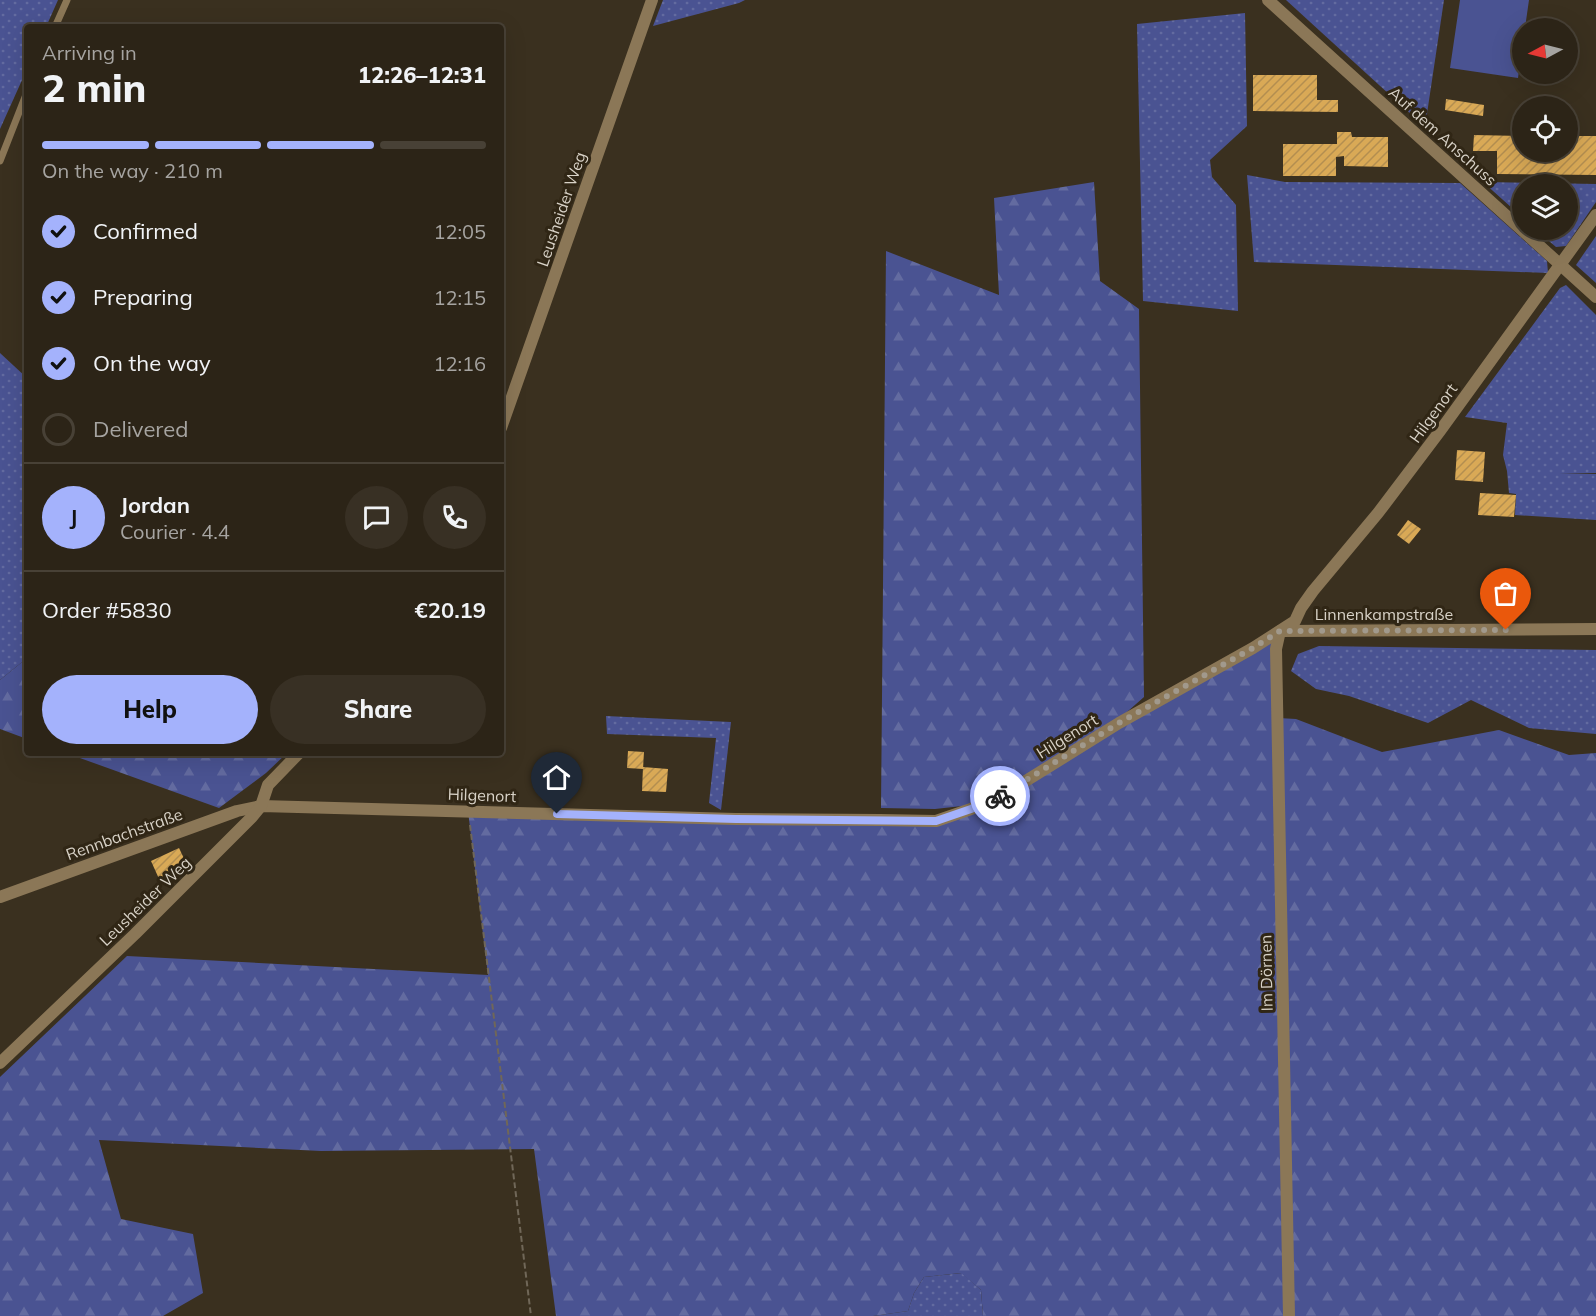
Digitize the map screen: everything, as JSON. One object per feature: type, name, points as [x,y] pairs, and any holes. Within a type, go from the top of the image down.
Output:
[{"type":"street","name":"Leusheider Weg","points":[[504,419],[652,0]]},
{"type":"street","name":"Auf dem Anschuss","points":[[1268,0],[1596,297]]},
{"type":"street","name":"Hilgenort","points":[[261,806],[736,819],[936,821],[971,809],[1008,792],[1119,723],[1253,648],[1295,621],[1313,591],[1378,513],[1440,431],[1596,215]]},
{"type":"street","name":"Linnenkampstraße","points":[[1280,631],[1596,629]]},
{"type":"street","name":"Im Dörnen","points":[[1280,631],[1276,649],[1289,1316]]},
{"type":"street","name":"Leusheider Weg","points":[[0,1063],[252,817],[261,806],[268,785],[296,756]]},
{"type":"street","name":"Rennbachstraße","points":[[0,897],[237,811],[261,806]]},
{"type":"lane","points":[[56,24],[67,0]]},
{"type":"lane","points":[[0,161],[24,100]]},
{"type":"path","points":[[468,811],[531,1316]]},
{"type":"green space","points":[[0,0],[58,0],[47,24],[24,24],[24,76],[0,129]]},
{"type":"green space","points":[[663,0],[745,0],[653,26]]},
{"type":"green space","points":[[1286,0],[1444,0],[1425,127]]},
{"type":"green space","points":[[1460,0],[1529,0],[1526,18],[1512,18],[1512,77],[1450,68]]},
{"type":"green space","points":[[1245,13],[1247,126],[1210,160],[1212,177],[1236,205],[1238,311],[1143,301],[1137,24]]},
{"type":"green space","points":[[1247,175],[1285,182],[1460,183],[1512,230],[1512,240],[1524,240],[1547,261],[1548,273],[1254,262]]},
{"type":"green space","points":[[1094,182],[1100,281],[1139,309],[1144,697],[1119,719],[1008,788],[971,805],[935,809],[881,808],[886,251],[999,295],[994,198]]},
{"type":"green space","points":[[1483,182],[1512,183],[1512,208]]},
{"type":"green space","points":[[1578,184],[1596,184],[1596,202],[1578,228]]},
{"type":"green space","points":[[1596,236],[1596,283],[1576,265]]},
{"type":"green space","points":[[1548,240],[1570,240],[1566,246],[1556,247]]},
{"type":"green space","points":[[1566,285],[1596,315],[1596,473],[1559,473],[1596,474],[1596,520],[1515,515],[1516,494],[1509,493],[1503,455],[1507,423],[1465,417],[1560,288]]},
{"type":"green space","points":[[0,353],[24,375],[24,660],[0,680]]},
{"type":"green space","points":[[1280,631],[1278,718],[1296,719],[1382,752],[1499,730],[1569,755],[1596,753],[1596,1316],[983,1316],[981,1290],[961,1273],[924,1277],[914,1293],[908,1311],[873,1316],[556,1316],[534,1149],[321,1151],[99,1140],[121,1219],[193,1234],[203,1293],[163,1316],[0,1316],[0,1077],[127,956],[488,975],[468,811],[936,821],[971,809]]},
{"type":"green space","points":[[1319,646],[1596,650],[1596,734],[1529,728],[1471,700],[1428,723],[1349,696],[1316,689],[1291,671],[1298,654]]},
{"type":"green space","points":[[24,660],[24,738],[0,729],[0,680]]},
{"type":"green space","points":[[606,716],[731,722],[721,810],[709,803],[716,738],[607,734]]},
{"type":"green space","points":[[74,756],[284,756],[266,773],[219,808]]},
{"type":"green space","points":[[962,1273],[981,1290],[983,1316],[873,1316],[908,1311],[914,1293],[924,1277]]},
{"type":"building","points":[[1253,75],[1317,75],[1317,100],[1338,100],[1338,112],[1253,111]]},
{"type":"building","points":[[1446,99],[1484,105],[1483,116],[1445,110]]},
{"type":"building","points":[[1337,132],[1351,132],[1352,137],[1388,137],[1388,167],[1344,166],[1344,156],[1336,157],[1336,176],[1283,176],[1283,144],[1337,144]]},
{"type":"building","points":[[1474,135],[1512,136],[1512,162],[1578,162],[1578,136],[1596,136],[1596,175],[1497,174],[1497,151],[1473,151]]},
{"type":"building","points":[[1457,450],[1485,452],[1483,482],[1455,480]]},
{"type":"building","points":[[1480,493],[1516,495],[1514,517],[1478,515]]},
{"type":"building","points":[[1408,520],[1421,529],[1409,544],[1397,535]]},
{"type":"building","points":[[628,751],[644,752],[643,769],[627,768]]},
{"type":"building","points":[[643,767],[668,769],[666,792],[642,791]]},
{"type":"building","points":[[179,848],[188,867],[160,881],[151,861]]},
{"type":"way so far","points":[[1000,796],[1119,723],[1280,631],[1506,630]]},
{"type":"route","points":[[557,814],[936,821],[1000,796]]}]
